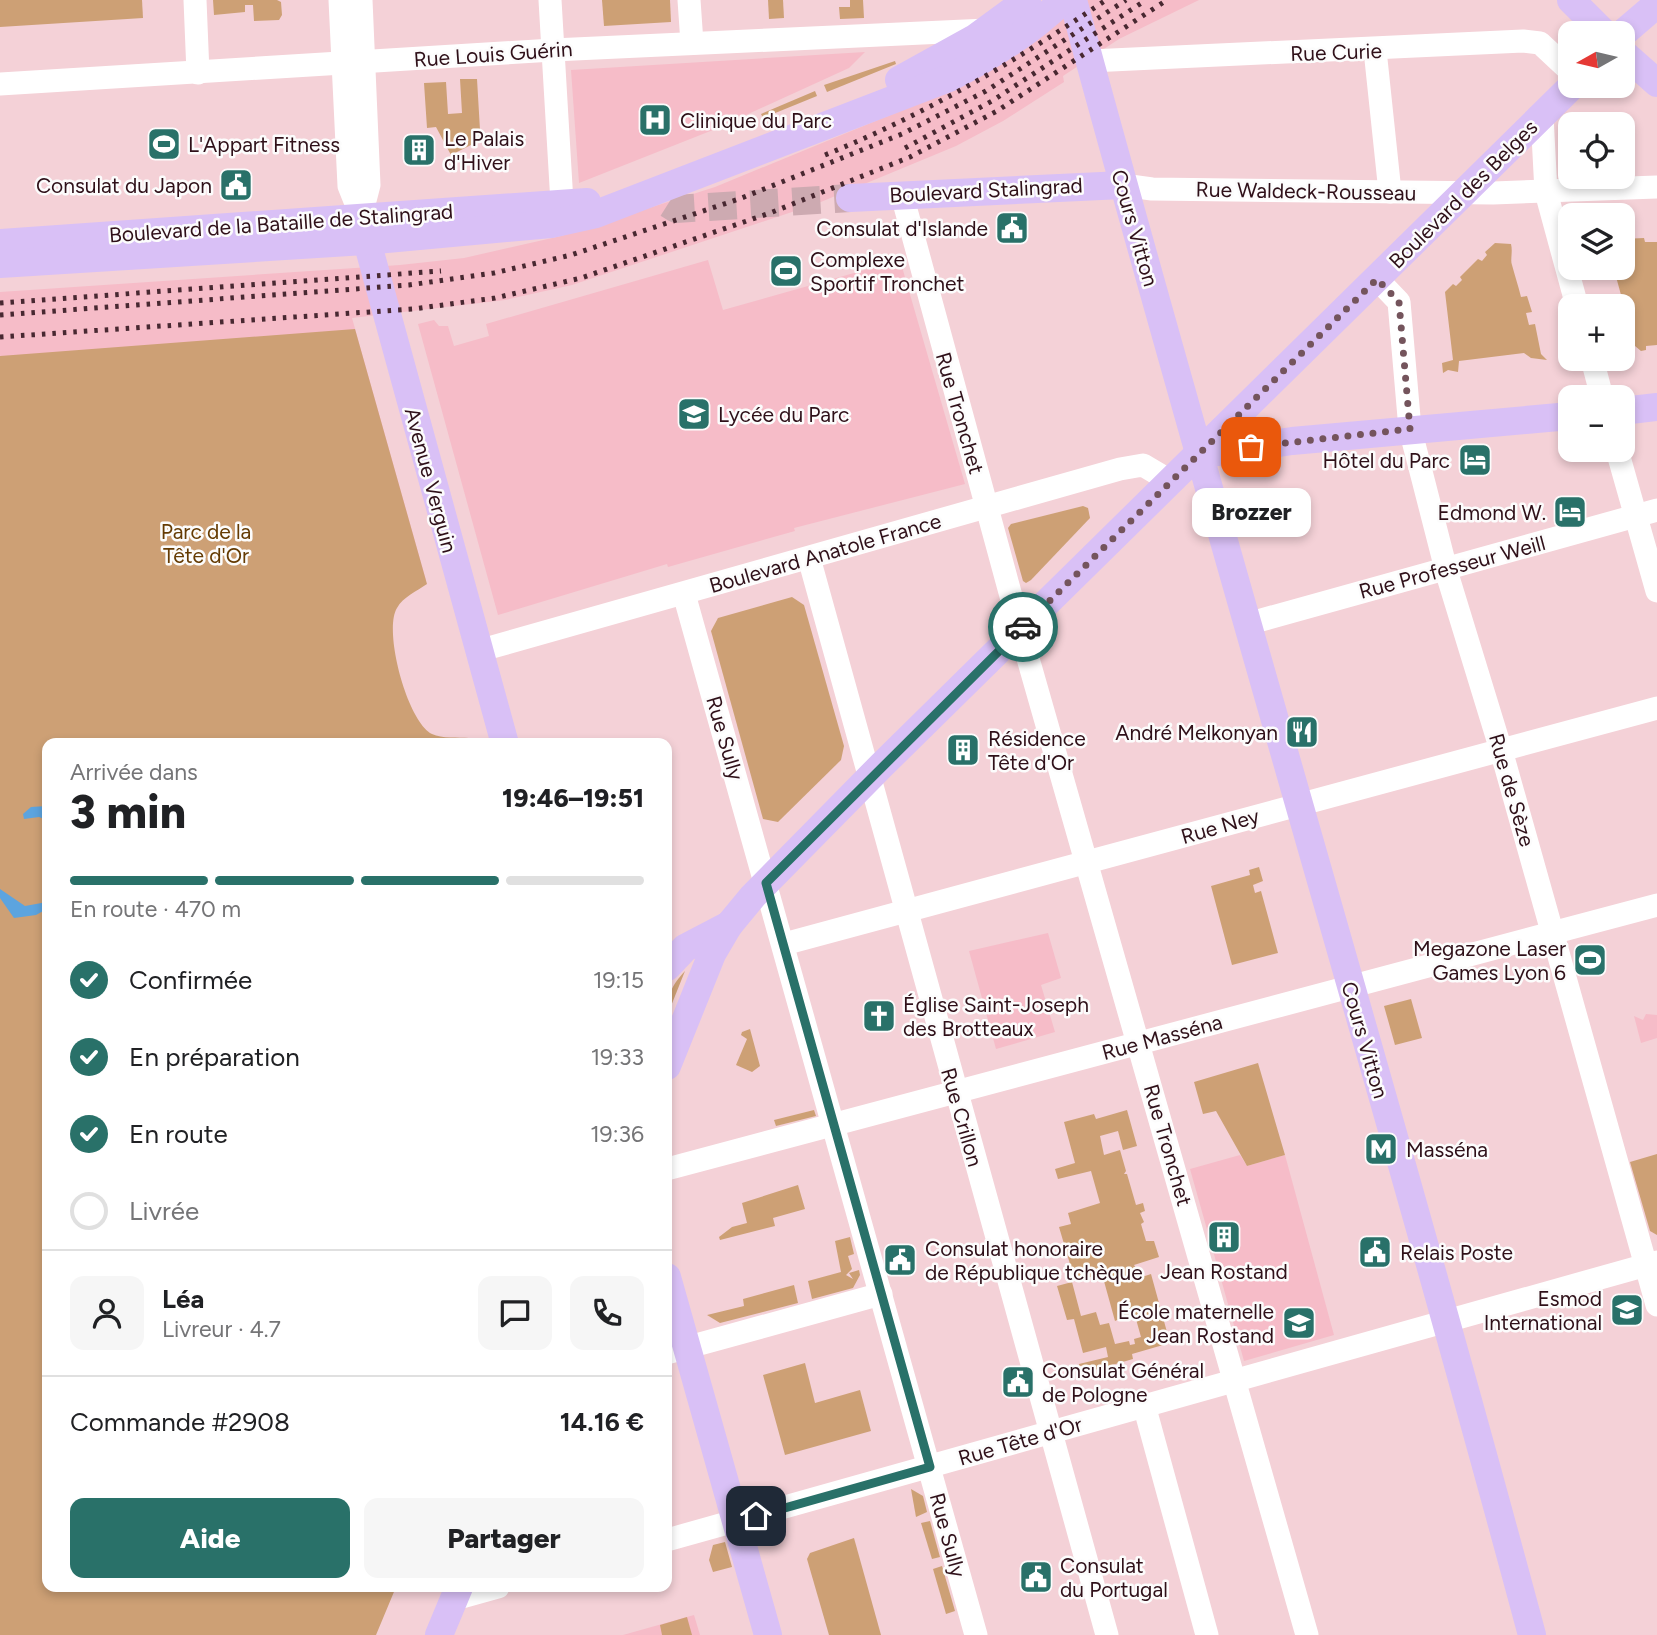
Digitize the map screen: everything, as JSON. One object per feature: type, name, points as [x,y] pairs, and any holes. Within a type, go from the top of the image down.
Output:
[{"type":"main road","points":[[557,214],[836,107],[919,71],[987,30],[1027,0]]},
{"type":"main road","points":[[557,214],[596,214],[657,200],[948,78],[989,57],[1046,17],[1063,0]]},
{"type":"main road","name":"Cours Vitton","points":[[1073,0],[1198,456],[1299,803],[1532,1635]]},
{"type":"main road","points":[[1571,0],[1592,21]]},
{"type":"main road","points":[[1635,23],[1657,4]]},
{"type":"main road","points":[[1635,64],[1657,83]]},
{"type":"main road","name":"Boulevard des Belges","points":[[672,962],[685,948],[729,925],[769,896],[869,778],[1024,642],[1170,481],[1560,98]]},
{"type":"main road","name":"Boulevard Stalingrad","points":[[850,198],[1123,185]]},
{"type":"main road","name":"Boulevard de la Bataille de Stalingrad","points":[[0,264],[363,228],[557,214]]},
{"type":"main road","name":"Boulevard de la Bataille de Stalingrad","points":[[0,243],[363,228]]},
{"type":"main road","name":"Avenue Verguin","points":[[363,228],[503,738]]},
{"type":"main road","points":[[1635,410],[1657,407]]},
{"type":"main road","points":[[1198,456],[1292,440],[1558,417]]},
{"type":"main road","name":"Boulevard des Belges","points":[[672,1054],[712,954],[729,925]]},
{"type":"main road","points":[[672,1314],[677,1350],[736,1522],[768,1635]]},
{"type":"main road","points":[[439,1635],[457,1593]]},
{"type":"street","points":[[194,0],[198,73]]},
{"type":"street","points":[[340,0],[354,63],[369,185],[363,228]]},
{"type":"street","points":[[354,63],[361,0]]},
{"type":"street","points":[[550,0],[557,214]]},
{"type":"street","points":[[689,0],[692,43]]},
{"type":"street","name":"Rue Louis Guérin","points":[[0,84],[553,50],[987,30]]},
{"type":"street","name":"Rue Curie","points":[[1090,61],[1532,41],[1540,43],[1558,60]]},
{"type":"street","points":[[1376,50],[1390,192]]},
{"type":"street","points":[[1542,116],[1546,192],[1574,294]]},
{"type":"street","name":"Rue Waldeck-Rousseau","points":[[1123,185],[1153,189],[1390,192],[1546,192],[1657,187]]},
{"type":"street","name":"Rue Tronchet","points":[[902,195],[1024,642],[1237,1380],[1307,1635]]},
{"type":"street","name":"Rue de Sèze","points":[[1377,279],[1399,302],[1410,429],[1446,568],[1652,1264],[1657,1305]]},
{"type":"street","points":[[1623,462],[1646,513],[1657,591]]},
{"type":"street","name":"Boulevard Anatole France","points":[[478,651],[987,506],[1143,465],[1170,481]]},
{"type":"street","name":"Rue Professeur Weill","points":[[1247,624],[1646,513]]},
{"type":"street","name":"Rue Crillon","points":[[808,558],[1107,1635]]},
{"type":"street","name":"Rue Sully","points":[[684,594],[836,1126],[976,1635]]},
{"type":"street","name":"Rue Ney","points":[[784,944],[1657,708]]},
{"type":"street","name":"Rue Masséna","points":[[672,1169],[1657,905]]},
{"type":"street","name":"Rue Tête d'Or","points":[[672,1539],[1443,1320],[1652,1264]]},
{"type":"street","points":[[677,1350],[881,1294]]},
{"type":"street","points":[[1144,1405],[1207,1635]]},
{"type":"shaded area","points":[[1082,0],[1199,0],[1119,39],[1063,76],[1064,82],[1003,121],[956,146],[816,204],[572,285],[505,300],[352,318],[426,580],[0,421],[0,292],[400,265],[464,258],[561,236],[715,187],[895,113]]},
{"type":"shaded area","name":"Clinique du Parc","points":[[865,52],[849,68],[713,130],[579,183],[571,70]]},
{"type":"shaded area","name":"Lycée du Parc","points":[[708,260],[723,310],[900,260],[965,484],[794,528],[795,531],[668,567],[667,564],[498,615],[418,324],[434,320],[439,326],[448,326],[454,346],[489,336],[486,324]]},
{"type":"shaded area","points":[[1048,933],[1061,978],[1041,985],[1055,1032],[996,1049],[969,951]]},
{"type":"shaded area","points":[[1646,1014],[1657,1015],[1657,1038],[1641,1043],[1634,1016],[1643,1020]]},
{"type":"shaded area","points":[[1240,1155],[1247,1166],[1285,1155],[1334,1335],[1244,1361],[1190,1169]]},
{"type":"shaded area","points":[[694,1615],[700,1635],[623,1635]]},
{"type":"green space","points":[[0,0],[142,0],[143,18],[0,27]]},
{"type":"green space","points":[[213,0],[277,0],[281,2],[282,15],[279,20],[254,21],[253,5],[245,5],[245,12],[214,15]]},
{"type":"green space","points":[[602,0],[670,0],[671,22],[604,26]]},
{"type":"green space","points":[[768,0],[783,0],[784,18],[769,19]]},
{"type":"green space","points":[[850,0],[863,0],[864,18],[840,19],[839,7],[850,7]]},
{"type":"green space","points":[[895,61],[896,64],[827,92],[824,85]]},
{"type":"green space","points":[[460,79],[477,79],[480,130],[472,131],[477,142],[451,155],[436,127],[427,128],[424,83],[446,82],[448,114],[462,113]]},
{"type":"green space","points":[[815,91],[817,96],[763,118],[761,114]]},
{"type":"green space","points":[[1635,238],[1657,242],[1657,345],[1646,346],[1646,350],[1641,351],[1635,346],[1635,294],[1621,294],[1617,280],[1635,280]]},
{"type":"green space","points":[[1495,243],[1511,244],[1511,263],[1521,297],[1527,296],[1532,312],[1526,313],[1529,325],[1535,324],[1541,354],[1547,360],[1531,358],[1524,353],[1459,361],[1458,372],[1448,370],[1443,373],[1442,363],[1453,360],[1445,292],[1462,280],[1460,277],[1478,259],[1482,261],[1487,255],[1485,252]]},
{"type":"green space","name":"Parc de la Tête d'Or","points":[[355,329],[427,584],[403,601],[393,619],[395,654],[400,674],[406,694],[423,726],[436,736],[469,738],[42,738],[42,1592],[394,1592],[376,1635],[0,1635],[0,356]]},
{"type":"green space","points":[[1083,506],[1088,508],[1090,518],[1031,580],[1026,583],[1023,581],[1008,528],[1011,524]]},
{"type":"green space","points":[[792,597],[804,605],[844,746],[841,760],[778,822],[763,819],[711,631],[718,618]]},
{"type":"green space","points":[[1259,867],[1263,881],[1253,885],[1255,893],[1261,891],[1278,953],[1232,965],[1211,886],[1250,875],[1249,870]]},
{"type":"green space","points":[[685,971],[672,1004],[672,990]]},
{"type":"green space","points":[[1411,999],[1422,1038],[1395,1045],[1384,1006]]},
{"type":"green space","points":[[750,1029],[760,1066],[752,1072],[736,1065],[747,1039],[741,1035],[742,1032]]},
{"type":"green space","points":[[1258,1063],[1285,1155],[1247,1166],[1216,1111],[1203,1114],[1194,1082]]},
{"type":"green space","points":[[814,1110],[816,1116],[776,1126],[774,1120]]},
{"type":"green space","points":[[1127,1110],[1137,1146],[1123,1150],[1118,1131],[1100,1136],[1104,1155],[1120,1150],[1126,1171],[1124,1174],[1127,1174],[1136,1205],[1143,1203],[1145,1211],[1140,1213],[1146,1241],[1154,1241],[1159,1257],[1134,1265],[1142,1277],[1151,1274],[1170,1343],[1132,1354],[1133,1359],[1091,1371],[1090,1365],[1079,1364],[1108,1357],[1106,1347],[1083,1353],[1074,1319],[1067,1320],[1057,1286],[1072,1282],[1081,1316],[1096,1312],[1100,1325],[1109,1323],[1115,1344],[1129,1341],[1130,1345],[1135,1344],[1134,1339],[1141,1337],[1134,1312],[1115,1321],[1102,1274],[1075,1281],[1059,1227],[1071,1224],[1068,1213],[1100,1203],[1091,1171],[1058,1179],[1055,1169],[1075,1163],[1064,1122],[1094,1114],[1096,1119]]},
{"type":"green space","points":[[1657,1154],[1657,1235],[1650,1231],[1630,1162]]},
{"type":"green space","points":[[798,1185],[805,1209],[773,1218],[775,1226],[720,1240],[719,1237],[732,1227],[747,1223],[742,1203]]},
{"type":"green space","points":[[850,1237],[854,1254],[848,1256],[852,1269],[846,1275],[853,1279],[849,1273],[859,1270],[860,1275],[853,1288],[812,1299],[808,1281],[841,1272],[835,1241]]},
{"type":"green space","points":[[794,1285],[798,1303],[720,1323],[707,1315],[744,1306],[743,1299]]},
{"type":"green space","points":[[805,1363],[815,1403],[860,1390],[871,1431],[785,1455],[763,1375]]},
{"type":"green space","points":[[911,1489],[923,1496],[927,1512],[916,1517]]},
{"type":"green space","points":[[930,1521],[940,1557],[932,1559],[921,1523]]},
{"type":"green space","points":[[854,1538],[881,1635],[829,1635],[807,1559],[810,1553]]},
{"type":"green space","points":[[725,1542],[732,1567],[713,1572],[709,1560],[713,1545]]},
{"type":"green space","points":[[942,1566],[955,1611],[946,1614],[933,1569]]},
{"type":"green space","points":[[687,1617],[692,1635],[662,1635],[660,1625]]},
{"type":"water","points":[[42,806],[42,818],[24,819],[23,814],[31,807]]},
{"type":"water","points":[[0,889],[25,906],[42,903],[42,912],[14,918],[0,898]]},
{"type":"tunnel","points":[[668,204],[676,209],[850,198]]},
{"type":"railway","points":[[825,155],[899,122],[970,85],[1106,0]]},
{"type":"railway","points":[[0,315],[409,285],[494,273],[571,255],[739,199],[902,134],[986,91],[1126,0]]},
{"type":"railway","points":[[905,148],[992,101],[1146,0]]},
{"type":"railway","points":[[0,337],[413,309],[495,298],[581,278],[770,213],[910,157],[997,111],[1167,0]]},
{"type":"railway","points":[[0,303],[441,271]]},
{"type":"way so far","points":[[1023,627],[1377,279],[1399,302],[1410,429],[1292,440],[1251,447]]},
{"type":"place","name":"Clinique du Parc","points":[[655,120]]},
{"type":"place","name":"L'Appart Fitness","points":[[164,144]]},
{"type":"place","name":"Le Palais d'Hiver","points":[[419,150]]},
{"type":"place","name":"Consulat du Japon","points":[[236,185]]},
{"type":"place","name":"Consulat d'Islande","points":[[1012,228]]},
{"type":"place","name":"Complexe Sportif Tronchet","points":[[786,271]]},
{"type":"place","name":"Lycée du Parc","points":[[694,414]]},
{"type":"place","name":"Brozzer","points":[[1251,447]]},
{"type":"place","name":"Hôtel du Parc","points":[[1475,460]]},
{"type":"place","name":"Edmond W.","points":[[1570,512]]},
{"type":"place","name":"André Melkonyan","points":[[1302,732]]},
{"type":"place","name":"Résidence Tête d'Or","points":[[963,750]]},
{"type":"place","name":"Megazone Laser Games Lyon 6","points":[[1590,960]]},
{"type":"place","name":"Église Saint-Joseph des Brotteaux","points":[[879,1016]]},
{"type":"place","name":"Masséna","points":[[1381,1149]]},
{"type":"place","name":"Jean Rostand","points":[[1224,1237]]},
{"type":"place","name":"Relais Poste","points":[[1375,1252]]},
{"type":"place","name":"Consulat honoraire de République tchèque","points":[[900,1260]]},
{"type":"place","name":"Esmod International","points":[[1627,1310]]},
{"type":"place","name":"École maternelle Jean Rostand","points":[[1299,1323]]},
{"type":"place","name":"Consulat Général de Pologne","points":[[1018,1382]]},
{"type":"place","name":"Consulat du Portugal","points":[[1036,1577]]},
{"type":"route","points":[[756,1516],[930,1467],[766,883],[1023,627]]}]
